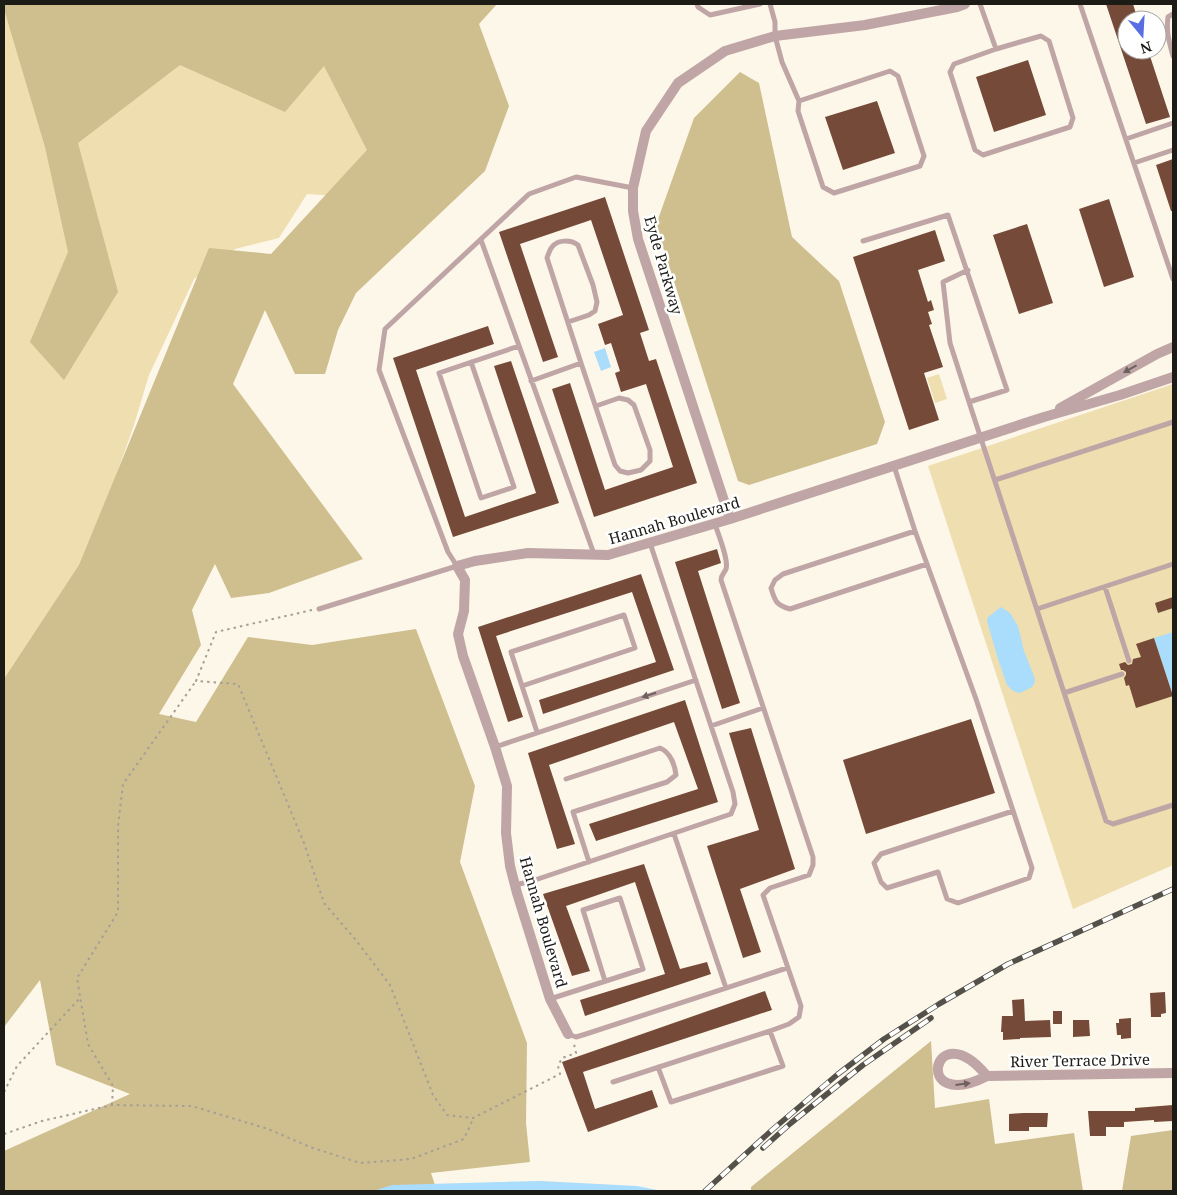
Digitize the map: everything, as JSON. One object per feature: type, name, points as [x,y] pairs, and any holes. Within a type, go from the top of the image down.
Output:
[{"type":"street","name":"Eyde Parkway","points":[[730,519],[638,239],[633,211],[633,188],[646,131],[678,83],[725,51],[775,36],[864,26],[965,4]]},
{"type":"street","name":"Hannah Boulevard","points":[[1044,417],[1173,347]]},
{"type":"street","name":"Hannah Boulevard","points":[[570,1035],[550,999],[510,866],[506,833],[507,786],[463,656],[458,634],[464,611],[465,580],[457,566],[528,552],[608,555],[715,524],[1044,417],[1173,379]]},
{"type":"street","name":"River Terrace Drive","points":[[987,1076],[975,1064],[957,1054],[949,1054],[943,1058],[937,1068],[941,1080],[950,1085],[963,1085],[987,1076],[1173,1073]]},
{"type":"lane","points":[[697,4],[698,7],[710,15],[736,6],[760,4]]},
{"type":"lane","points":[[770,4],[775,22],[775,36],[782,62],[799,100],[798,111],[823,187],[834,193],[920,166],[924,156],[898,76],[890,71],[799,100]]},
{"type":"lane","points":[[980,4],[996,49]]},
{"type":"lane","points":[[1080,4],[1173,279]]},
{"type":"lane","points":[[1173,14],[1168,17],[1166,29],[1173,56]]},
{"type":"lane","points":[[1041,36],[1049,41],[1073,118],[1070,127],[982,155],[975,150],[950,72],[954,64],[996,49],[1041,36]]},
{"type":"lane","points":[[1126,139],[1173,123]]},
{"type":"lane","points":[[1134,163],[1173,150]]},
{"type":"lane","points":[[319,609],[457,566],[448,552],[379,370],[385,328],[529,194],[576,177],[633,188]]},
{"type":"lane","points":[[863,241],[948,214],[1006,390],[969,402]]},
{"type":"lane","points":[[481,240],[594,555]]},
{"type":"lane","points":[[568,322],[595,310],[597,302],[578,245],[573,242],[564,241],[556,243],[547,258],[581,363],[615,465],[620,471],[628,473],[641,470],[650,461],[650,450],[634,406],[628,400],[619,398],[596,406]]},
{"type":"lane","points":[[968,270],[943,282],[950,343],[1106,821],[1117,824],[1173,804]]},
{"type":"lane","points":[[471,362],[514,487],[481,498],[439,373],[471,362],[519,346]]},
{"type":"lane","points":[[532,381],[581,363]]},
{"type":"lane","points":[[995,480],[1173,422]]},
{"type":"lane","points":[[894,466],[915,531],[976,699],[1032,868],[1029,878],[958,903],[947,899],[938,872],[887,888],[881,882],[874,863],[881,854],[1013,811]]},
{"type":"lane","points":[[613,1082],[770,1031],[799,1018],[801,1006],[763,895],[770,888],[809,875],[813,865],[813,857],[721,580],[721,575],[726,570],[726,562],[715,524]]},
{"type":"lane","points":[[915,531],[783,574],[775,580],[771,588],[774,598],[780,606],[790,609],[927,564]]},
{"type":"lane","points":[[515,885],[532,881],[731,814],[736,804],[650,543]]},
{"type":"lane","points":[[1037,609],[1173,564]]},
{"type":"lane","points":[[1105,587],[1129,661]]},
{"type":"lane","points":[[522,686],[635,648],[624,615],[512,652],[522,686],[538,732]]},
{"type":"lane","points":[[1064,693],[1122,674]]},
{"type":"lane","points":[[495,747],[696,680]]},
{"type":"lane","points":[[711,726],[763,708]]},
{"type":"lane","points":[[566,779],[660,748],[664,749],[672,758],[676,769],[676,775],[666,782],[572,812],[589,862]]},
{"type":"lane","points":[[674,834],[726,988]]},
{"type":"lane","points":[[550,999],[643,969],[620,898],[583,910],[605,981]]},
{"type":"lane","points":[[570,1035],[576,1037],[586,1034],[788,968]]},
{"type":"lane","points":[[658,1067],[671,1102],[783,1066],[770,1031]]},
{"type":"path","points":[[112,1105],[113,1086],[88,1044],[77,978],[118,912],[118,826],[123,784],[196,681],[216,632],[319,609]]},
{"type":"path","points":[[196,681],[238,684],[304,843],[324,903],[355,939],[390,985],[433,1095],[447,1115],[473,1118],[560,1074],[558,1066],[562,1058],[576,1053],[570,1035]]},
{"type":"path","points":[[4,1092],[17,1066],[80,998]]},
{"type":"path","points":[[4,1134],[42,1120],[112,1105],[192,1106],[268,1128],[310,1147],[360,1163],[411,1158],[464,1139],[473,1118]]},
{"type":"shaded area","points":[[4,4],[373,4],[393,159],[354,197],[307,194],[279,238],[235,249],[194,279],[149,375],[84,575],[4,721]]},
{"type":"shaded area","points":[[4,4],[497,4],[479,24],[509,106],[485,171],[356,293],[338,330],[325,374],[295,374],[265,310],[233,384],[363,559],[269,593],[231,598],[215,564],[192,610],[201,645],[159,714],[196,722],[248,637],[312,645],[416,629],[475,786],[460,862],[527,1043],[526,1123],[530,1162],[431,1173],[437,1191],[4,1191],[4,1151],[130,1094],[56,1065],[40,980],[4,1027],[4,679],[79,565],[209,248],[271,254],[367,150],[324,66],[285,112],[180,65],[78,143],[118,292],[64,380],[30,342],[68,252],[45,147]]},
{"type":"shaded area","points":[[740,72],[759,83],[792,237],[839,281],[885,422],[877,444],[749,485],[738,481],[656,225],[694,118]]},
{"type":"shaded area","points":[[939,374],[947,399],[935,403],[927,378]]},
{"type":"shaded area","points":[[1173,384],[1173,865],[1073,909],[928,466]]},
{"type":"shaded area","points":[[931,1041],[935,1108],[989,1099],[995,1144],[1074,1133],[1083,1191],[751,1191],[751,1187]]},
{"type":"shaded area","points":[[1173,1130],[1173,1191],[1122,1191],[1131,1136]]},
{"type":"water","points":[[605,348],[611,367],[601,371],[594,352]]},
{"type":"water","points":[[1001,607],[1010,613],[1018,626],[1024,651],[1034,676],[1035,682],[1032,687],[1020,693],[1013,691],[1007,685],[987,621],[988,617]]},
{"type":"water","points":[[1173,632],[1173,696],[1154,638]]},
{"type":"water","points":[[540,1181],[637,1186],[662,1191],[373,1191],[392,1185]]},
{"type":"building","points":[[1106,4],[1133,4],[1135,10],[1117,10],[1117,37]]},
{"type":"building","points":[[1028,60],[1046,115],[994,132],[976,77]]},
{"type":"building","points":[[1125,60],[1151,60],[1170,117],[1146,124]]},
{"type":"building","points":[[877,101],[895,153],[843,170],[825,117]]},
{"type":"building","points":[[1173,159],[1173,211],[1171,211],[1156,165]]},
{"type":"building","points":[[605,197],[649,330],[640,333],[649,361],[656,359],[697,483],[594,517],[552,389],[570,383],[605,490],[673,467],[646,384],[621,392],[615,373],[620,371],[611,343],[605,345],[598,324],[623,315],[591,220],[520,244],[558,357],[543,362],[499,232]]},
{"type":"building","points":[[1109,199],[1134,277],[1104,287],[1079,209]]},
{"type":"building","points":[[1027,224],[1053,303],[1019,314],[993,235]]},
{"type":"building","points":[[935,230],[945,261],[918,270],[928,302],[931,300],[934,310],[928,312],[932,324],[929,325],[943,367],[924,373],[939,420],[909,430],[853,257]]},
{"type":"building","points":[[488,326],[494,344],[416,370],[465,517],[536,493],[494,366],[511,361],[559,503],[453,537],[393,358]]},
{"type":"building","points":[[717,549],[721,563],[698,571],[740,703],[722,709],[675,562]]},
{"type":"building","points":[[641,574],[674,670],[543,714],[539,700],[656,662],[632,592],[496,636],[523,717],[508,722],[478,627]]},
{"type":"building","points":[[1173,597],[1173,608],[1158,613],[1155,603]]},
{"type":"building","points":[[1154,638],[1173,696],[1136,708],[1129,685],[1126,686],[1124,678],[1126,672],[1121,670],[1119,664],[1125,662],[1128,665],[1132,664],[1133,659],[1141,657],[1136,644]]},
{"type":"building","points":[[685,700],[718,802],[596,841],[589,824],[698,789],[674,722],[549,765],[575,844],[557,849],[528,753]]},
{"type":"building","points":[[971,719],[995,793],[866,834],[843,760]]},
{"type":"building","points":[[751,728],[795,869],[740,889],[761,952],[743,958],[707,846],[759,830],[729,733]]},
{"type":"building","points":[[644,864],[680,969],[707,962],[711,974],[585,1016],[580,1000],[665,974],[635,882],[566,906],[590,971],[572,976],[543,894]]},
{"type":"building","points":[[765,991],[772,1010],[583,1072],[595,1109],[652,1090],[658,1107],[588,1132],[562,1062]]},
{"type":"building","points":[[1165,992],[1166,1013],[1161,1014],[1161,1017],[1151,1017],[1150,993]]},
{"type":"building","points":[[1024,999],[1025,1021],[1050,1020],[1051,1037],[1003,1040],[1003,1032],[1001,1032],[1002,1016],[1013,1016],[1012,1000]]},
{"type":"building","points":[[1053,1011],[1062,1011],[1062,1024],[1053,1024]]},
{"type":"building","points":[[1131,1018],[1131,1038],[1121,1039],[1121,1035],[1117,1035],[1116,1023],[1119,1023],[1119,1019]]},
{"type":"building","points":[[1073,1020],[1089,1020],[1090,1036],[1073,1037]]},
{"type":"building","points":[[1173,1105],[1173,1121],[1124,1122],[1124,1127],[1106,1127],[1106,1136],[1090,1136],[1088,1111],[1135,1111],[1135,1108]]},
{"type":"building","points":[[1048,1113],[1047,1127],[1029,1127],[1029,1131],[1009,1131],[1009,1114]]},
{"type":"railway","points":[[705,1191],[772,1130],[838,1074],[884,1039],[1008,964],[1173,889]]},
{"type":"railway","points":[[763,1148],[863,1065],[931,1018]]}]
